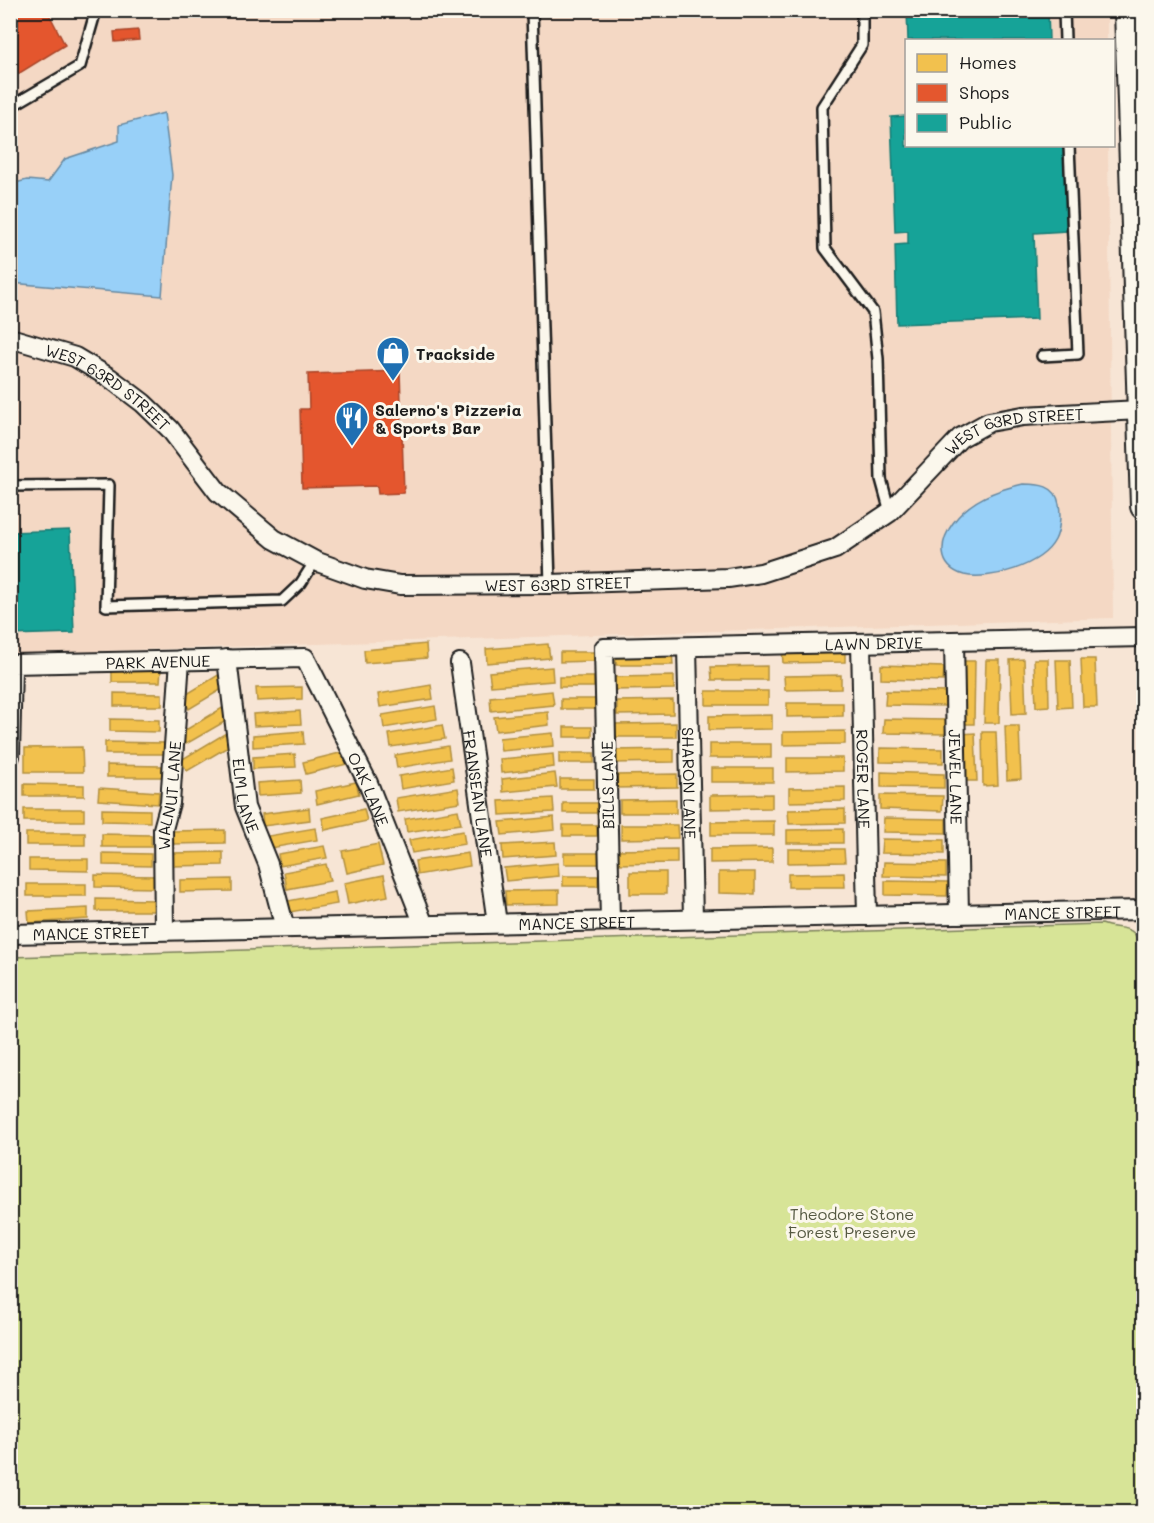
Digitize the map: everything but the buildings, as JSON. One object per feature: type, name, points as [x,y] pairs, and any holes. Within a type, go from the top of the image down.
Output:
[{"type":"street","points":[[1128,10],[1137,69],[1143,506]]},
{"type":"street","name":"WEST 63RD STREET","points":[[10,338],[75,357],[110,378],[143,403],[170,429],[219,492],[274,539],[315,561],[365,579],[400,585],[550,584],[728,578],[761,573],[835,549],[890,512],[960,438],[989,422],[1023,416],[1141,413]]},
{"type":"street","name":"LAWN DRIVE","points":[[604,648],[1143,637]]},
{"type":"street","name":"JEWEL LANE","points":[[954,641],[959,914]]},
{"type":"street","name":"ROGER LANE","points":[[861,643],[867,916]]},
{"type":"street","name":"SHARON LANE","points":[[687,646],[693,919]]},
{"type":"street","name":"BILLS LANE","points":[[604,648],[610,921]]},
{"type":"street","name":"PARK AVENUE","points":[[10,756],[12,664],[305,658]]},
{"type":"street","name":"OAK LANE","points":[[305,658],[368,783],[424,925]]},
{"type":"street","name":"ELM LANE","points":[[227,659],[244,807],[268,864],[285,928]]},
{"type":"street","name":"WALNUT LANE","points":[[164,930],[163,829],[170,803],[180,660]]},
{"type":"street","name":"FRANSEAN LANE","points":[[460,663],[497,923]]},
{"type":"street","name":"MANCE STREET","points":[[10,934],[1143,910]]},
{"type":"lane","points":[[10,107],[80,66],[96,10]]},
{"type":"lane","points":[[532,10],[550,584]]},
{"type":"lane","points":[[862,10],[862,45],[822,107],[825,248],[873,312],[878,359],[881,479],[890,512]]},
{"type":"lane","points":[[1064,10],[1065,39]]},
{"type":"lane","points":[[1042,356],[1078,354],[1069,147]]},
{"type":"lane","points":[[10,486],[109,485],[106,606],[282,601],[301,583],[315,561]]},
{"type":"shaded area","points":[[10,11],[1107,11],[1107,39],[905,39],[905,147],[1108,147],[1113,618],[11,654]]},
{"type":"green space","name":"Theodore Stone Forest Preserve","points":[[1102,924],[1130,930],[1137,938],[1139,945],[1144,1106],[1143,1512],[11,1512],[11,957]]},
{"type":"water","points":[[164,113],[172,175],[162,296],[11,283],[11,184],[27,180],[48,182],[65,159],[119,141],[119,125]]},
{"type":"water","points":[[1023,484],[1035,484],[1051,489],[1057,498],[1060,513],[1059,527],[1055,540],[1048,549],[1027,564],[987,576],[964,575],[949,566],[945,560],[943,546],[948,530],[960,515],[984,497]]},
{"type":"place","name":"Trackside","points":[[393,382]]},
{"type":"place","name":"Salerno's Pizzeria & Sports Bar","points":[[352,447]]}]
